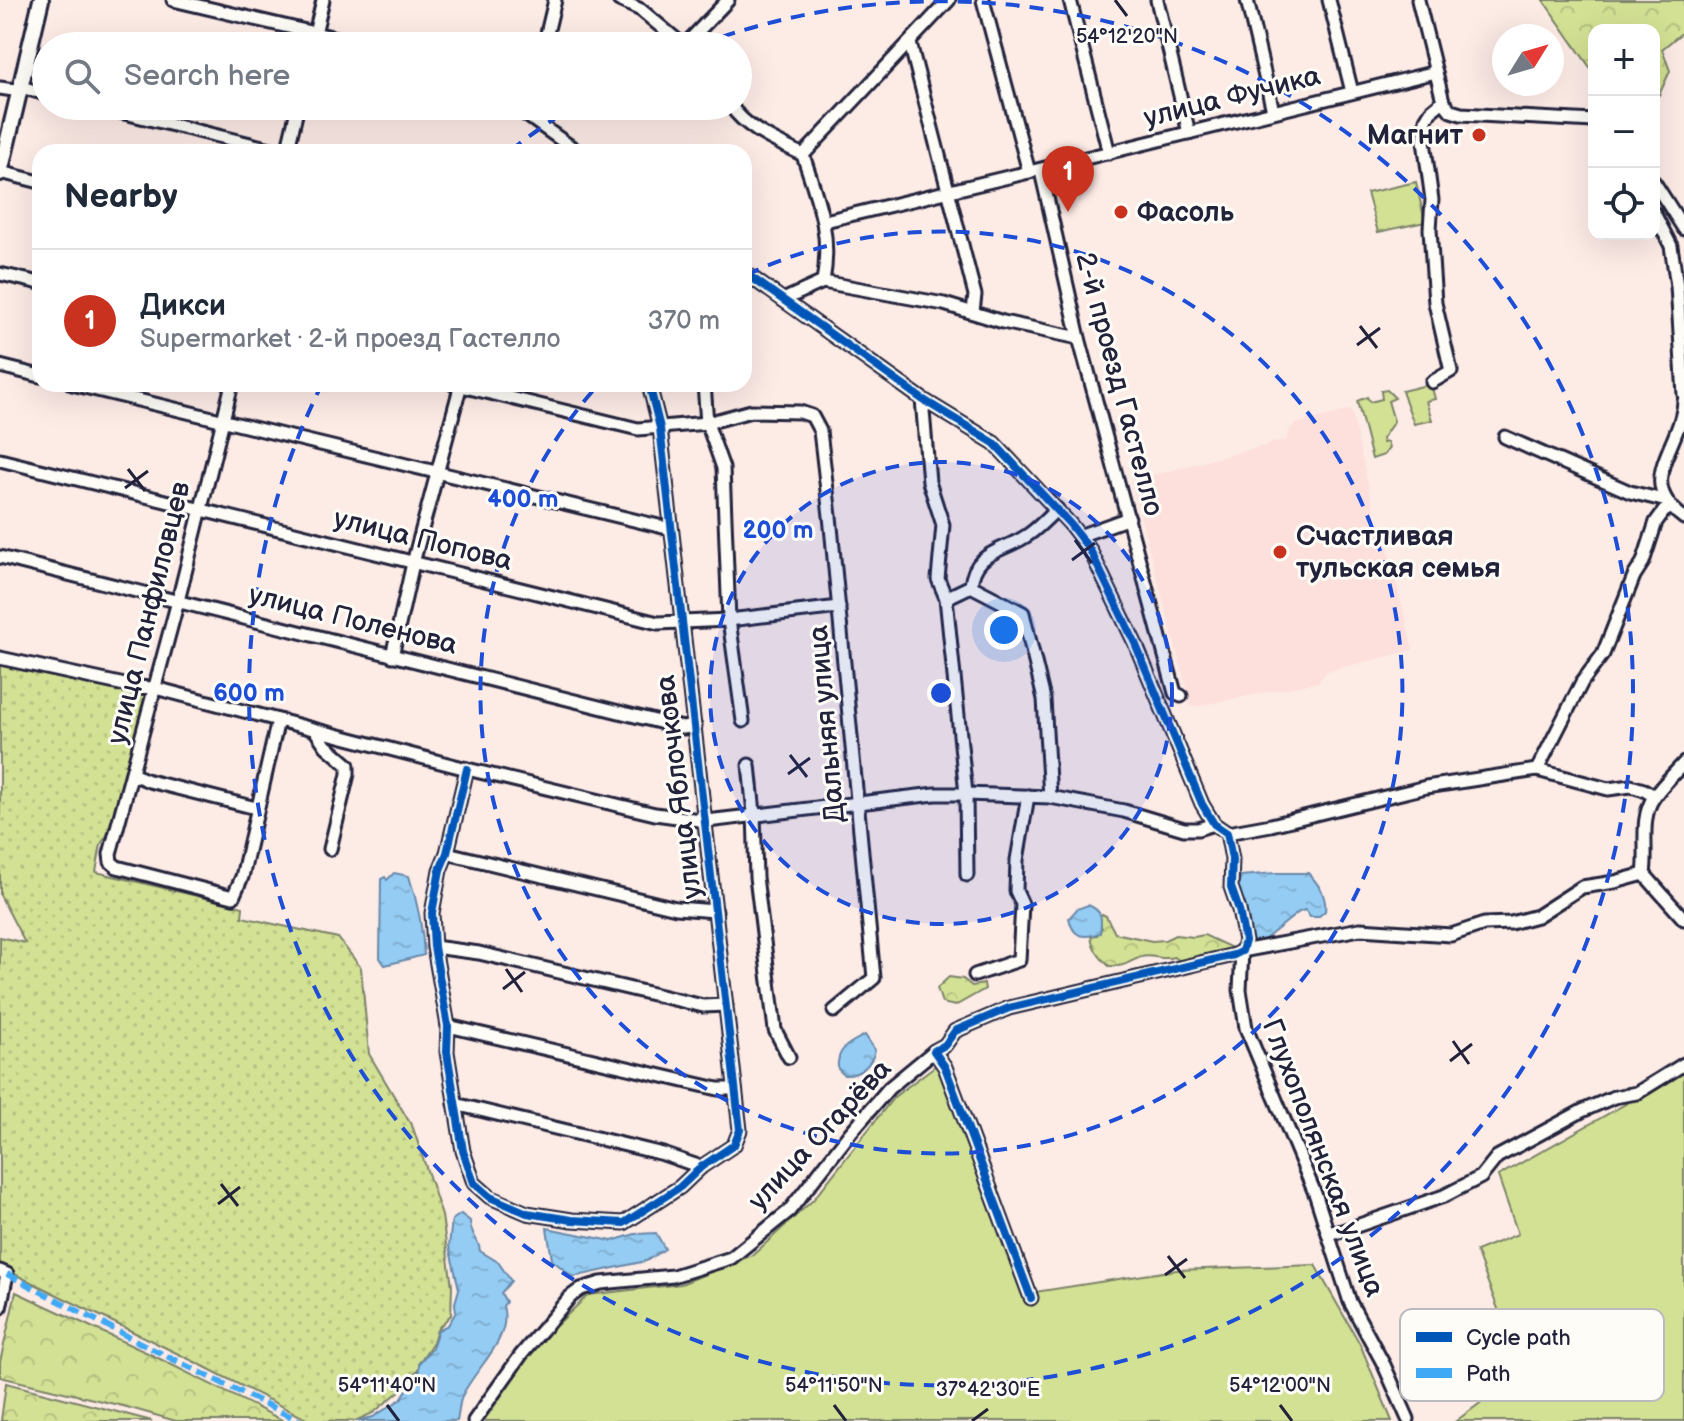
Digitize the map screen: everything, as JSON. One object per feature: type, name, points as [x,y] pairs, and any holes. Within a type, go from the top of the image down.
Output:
[{"type":"main road","points":[[34,32],[41,0]]},
{"type":"main road","points":[[0,172],[32,40]]},
{"type":"street","points":[[173,0],[311,32]]},
{"type":"street","points":[[315,32],[323,0]]},
{"type":"street","points":[[547,32],[555,0]]},
{"type":"street","points":[[619,0],[641,10],[667,32]]},
{"type":"street","points":[[697,32],[728,0]]},
{"type":"street","points":[[803,155],[949,0]]},
{"type":"street","name":"2-й проезд Гастелло","points":[[983,0],[1035,172],[1175,693],[1181,696]]},
{"type":"street","points":[[1070,0],[1109,153]]},
{"type":"street","points":[[1157,0],[1189,133]]},
{"type":"street","points":[[1247,0],[1273,111]]},
{"type":"street","points":[[1329,0],[1352,92]]},
{"type":"street","points":[[1418,0],[1443,101],[1451,111],[1588,121]]},
{"type":"street","points":[[910,43],[975,295],[973,311]]},
{"type":"street","name":"улица Фучика","points":[[825,221],[1436,72]]},
{"type":"street","points":[[0,88],[32,91]]},
{"type":"street","points":[[1432,382],[1451,371],[1435,303],[1430,229],[1432,200],[1424,141],[1426,119],[1443,101]]},
{"type":"street","points":[[154,120],[252,144]]},
{"type":"street","points":[[287,144],[294,120]]},
{"type":"street","points":[[534,120],[567,144]]},
{"type":"street","points":[[744,120],[763,135],[803,155],[825,221],[826,265],[823,282]]},
{"type":"street","points":[[0,172],[32,180]]},
{"type":"street","points":[[1660,191],[1684,229]]},
{"type":"street","points":[[1638,494],[1645,492],[1659,476],[1679,430],[1684,398],[1680,290],[1671,246],[1660,225]]},
{"type":"street","points":[[0,274],[32,281]]},
{"type":"street","points":[[752,278],[922,399],[994,443],[1057,509],[1090,550],[1135,643],[1202,804],[1214,824],[1227,833],[1426,787],[1537,770],[1608,789],[1631,786],[1657,794]]},
{"type":"street","points":[[783,300],[823,282],[973,311],[1003,322],[1079,338]]},
{"type":"street","points":[[0,366],[32,374]]},
{"type":"street","points":[[105,392],[671,529]]},
{"type":"street","name":"улица Панфиловцев","points":[[230,392],[110,854],[111,862],[117,867],[233,897],[242,877],[256,808]]},
{"type":"street","points":[[392,656],[456,392]]},
{"type":"street","points":[[487,392],[638,429],[707,423]]},
{"type":"street","name":"улица Яблочкова","points":[[651,392],[660,428],[707,821],[740,1134],[734,1145],[701,1167]]},
{"type":"street","points":[[705,392],[707,423],[723,468],[729,620],[743,721]]},
{"type":"street","points":[[922,399],[929,482],[943,525],[938,579],[946,598],[966,794],[967,875]]},
{"type":"street","name":"Дальняя улица","points":[[707,423],[751,411],[800,412],[812,416],[820,431],[874,978],[834,1011]]},
{"type":"street","points":[[1505,437],[1667,504],[1684,518]]},
{"type":"street","name":"улица Попова","points":[[0,460],[658,623],[729,620],[839,607]]},
{"type":"street","points":[[1537,770],[1582,682],[1603,654],[1634,576],[1643,562],[1656,522],[1667,504],[1659,485],[1659,476]]},
{"type":"street","points":[[971,586],[972,575],[983,558],[1026,537],[1057,509]]},
{"type":"street","points":[[1079,536],[1129,518]]},
{"type":"street","name":"улица Поленова","points":[[0,557],[683,728],[695,726]]},
{"type":"street","points":[[946,598],[971,586]]},
{"type":"street","points":[[971,586],[1023,613],[1044,699],[1050,797]]},
{"type":"street","points":[[0,658],[134,687],[155,688],[655,814],[707,821],[754,813],[935,794],[966,794],[1050,797],[1124,811],[1184,829],[1214,824]]},
{"type":"street","points":[[132,774],[256,808],[278,720]]},
{"type":"street","points":[[315,729],[326,746],[348,765],[330,849]]},
{"type":"street","points":[[1684,763],[1657,794],[1645,831],[1644,874],[1684,919]]},
{"type":"street","points":[[749,765],[756,877],[775,1030],[789,1057]]},
{"type":"street","points":[[455,1104],[663,1154],[701,1167],[680,1187],[624,1223],[527,1213],[490,1197],[474,1183],[463,1151],[455,1104],[432,913],[467,769]]},
{"type":"street","points":[[975,975],[1019,960],[1022,904],[1016,891],[1017,860],[1028,796]]},
{"type":"street","name":"Глухополянская улица","points":[[1227,833],[1232,859],[1231,887],[1239,910],[1243,946],[1240,990],[1246,1028],[1328,1231],[1350,1302],[1384,1365],[1408,1419]]},
{"type":"street","points":[[447,853],[676,908],[716,911]]},
{"type":"street","name":"улица Огарёва","points":[[474,1421],[521,1355],[570,1297],[581,1289],[601,1283],[673,1276],[731,1258],[789,1211],[889,1088],[945,1045],[955,1031],[1009,1008],[1234,955],[1243,946],[1360,929],[1451,935],[1484,924],[1511,923],[1537,916],[1582,887],[1644,874]]},
{"type":"street","points":[[434,947],[479,953],[703,1006],[726,1005]]},
{"type":"street","points":[[448,1026],[718,1089],[735,1089]]},
{"type":"street","points":[[934,1051],[945,1067],[1031,1298]]},
{"type":"street","points":[[1328,1231],[1339,1232],[1444,1196],[1481,1177],[1497,1157],[1582,1111],[1614,1097],[1637,1093],[1684,1064]]},
{"type":"street","points":[[0,1308],[3,1272]]},
{"type":"shaded area","points":[[1351,410],[1377,524],[1382,541],[1386,541],[1413,650],[1327,671],[1318,682],[1192,707],[1131,481],[1286,440],[1290,429],[1296,424]]},
{"type":"green space","points":[[1543,0],[1684,0],[1684,31],[1662,49],[1670,71],[1660,93],[1660,24],[1588,24],[1588,64],[1564,30],[1564,24],[1560,24]]},
{"type":"green space","points":[[1416,182],[1425,222],[1378,232],[1367,193]]},
{"type":"green space","points":[[1431,384],[1435,399],[1426,401],[1432,420],[1414,424],[1402,391]]},
{"type":"green space","points":[[1387,390],[1395,398],[1388,401],[1394,421],[1382,439],[1389,448],[1384,455],[1372,459],[1357,401],[1367,397],[1370,402],[1382,399],[1381,391]]},
{"type":"green space","points":[[0,663],[148,696],[113,827],[101,844],[96,872],[243,907],[242,917],[338,938],[361,968],[369,1054],[413,1128],[442,1216],[452,1286],[451,1315],[437,1329],[419,1368],[401,1390],[373,1413],[355,1421],[310,1421],[0,1267],[0,937],[25,943],[0,895]]},
{"type":"green space","points":[[1102,914],[1115,933],[1152,941],[1175,935],[1204,935],[1232,948],[1230,954],[1203,956],[1184,963],[1174,957],[1145,956],[1123,965],[1109,966],[1097,953],[1091,936],[1097,935],[1102,928],[1098,918]]},
{"type":"green space","points":[[949,977],[963,979],[972,986],[984,984],[985,989],[955,1006],[942,1003],[937,988]]},
{"type":"green space","points":[[940,1062],[1023,1294],[1176,1270],[1315,1265],[1360,1344],[1392,1421],[481,1421],[530,1351],[588,1295],[681,1284],[753,1255],[813,1200],[894,1097]]},
{"type":"green space","points":[[1684,1071],[1684,1421],[1456,1421],[1483,1401],[1664,1401],[1664,1309],[1498,1309],[1476,1251],[1518,1234],[1498,1176]]},
{"type":"green space","points":[[16,1292],[284,1421],[176,1421],[0,1377],[0,1362]]},
{"type":"green space","points":[[6,1383],[152,1421],[1,1421]]},
{"type":"water","points":[[394,873],[409,876],[419,915],[424,955],[385,965],[380,958],[381,879],[385,877],[387,880]]},
{"type":"water","points":[[1308,873],[1321,890],[1325,911],[1318,917],[1310,917],[1305,910],[1299,912],[1260,943],[1252,941],[1236,891],[1241,876]]},
{"type":"water","points":[[1088,905],[1100,916],[1100,933],[1083,936],[1076,933],[1069,918],[1077,909]]},
{"type":"water","points":[[865,1035],[875,1050],[871,1060],[860,1071],[844,1075],[838,1069],[841,1052]]},
{"type":"water","points":[[461,1214],[470,1221],[480,1251],[498,1262],[511,1281],[501,1293],[506,1302],[503,1306],[503,1330],[498,1342],[462,1396],[457,1421],[357,1421],[373,1417],[401,1399],[419,1371],[419,1363],[432,1348],[438,1330],[448,1325],[456,1312],[459,1289],[449,1246],[452,1220]]},
{"type":"water","points":[[547,1228],[612,1241],[635,1234],[656,1233],[665,1249],[646,1261],[573,1277],[552,1260]]},
{"type":"marked path","points":[[7,1274],[300,1421]]},
{"type":"cycle path","points":[[752,278],[922,399],[994,443],[1070,524],[1090,550],[1135,643],[1202,804],[1214,824],[1227,833],[1232,859],[1231,887],[1245,941],[1242,951],[1009,1008],[955,1031],[945,1045],[934,1051],[945,1067],[1031,1298]]},
{"type":"cycle path","points":[[467,769],[432,913],[434,947],[448,1026],[447,1052],[463,1151],[474,1183],[490,1197],[527,1213],[624,1223],[680,1187],[701,1167],[734,1145],[740,1130],[660,428],[651,392]]},
{"type":"place","name":"Магнит","points":[[1479,135]]},
{"type":"place","name":"Дикси","points":[[1068,212]]},
{"type":"place","name":"Фасоль","points":[[1121,212]]},
{"type":"place","name":"Счастливая тульская семья","points":[[1280,552]]}]
